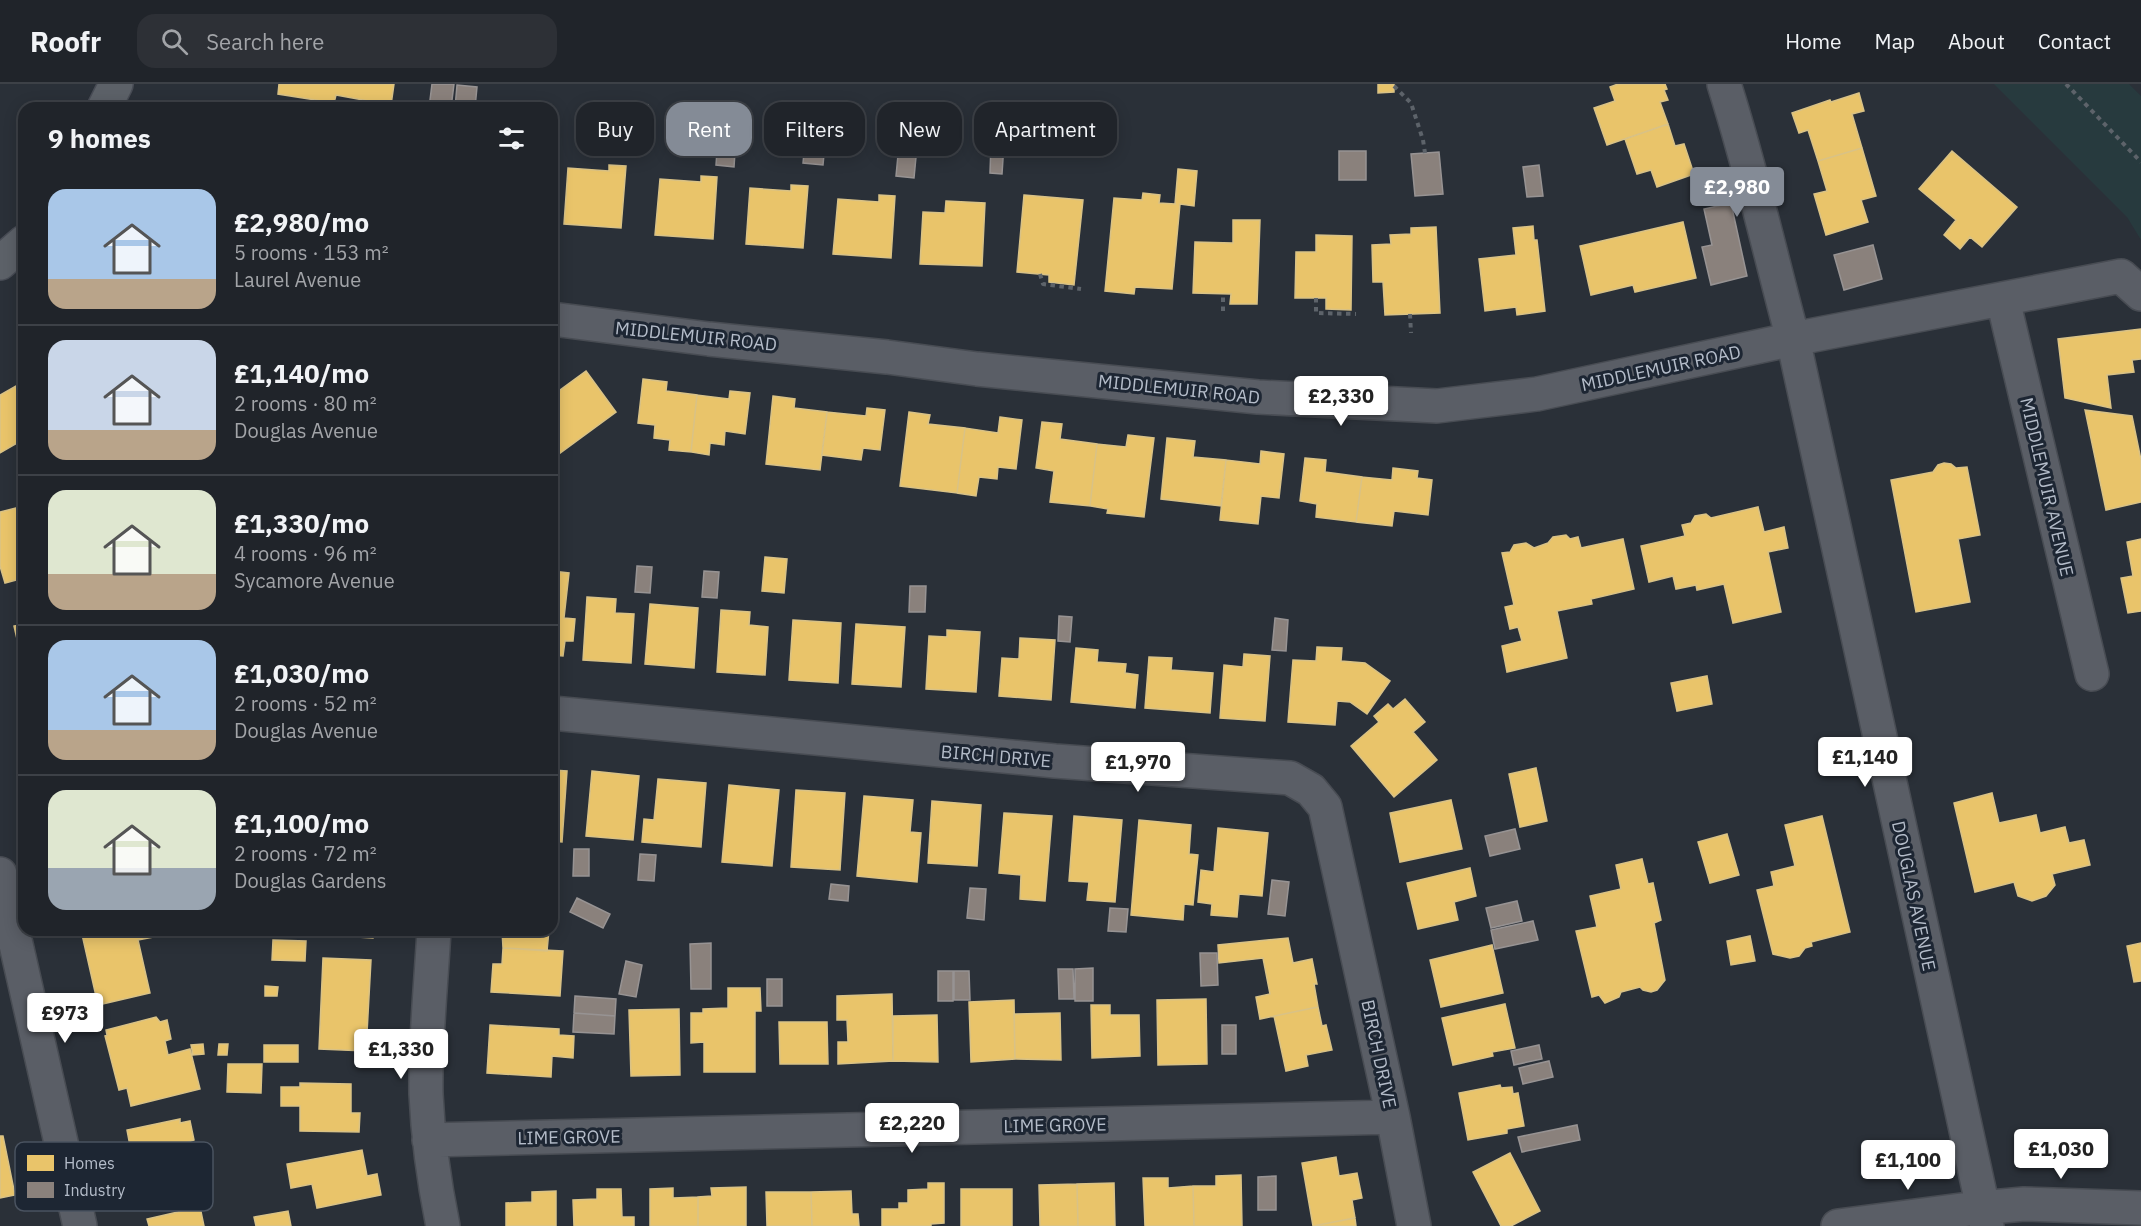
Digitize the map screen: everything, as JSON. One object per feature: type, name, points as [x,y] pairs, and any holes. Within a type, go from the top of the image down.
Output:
[{"type":"main road","points":[[107,102],[116,84]]},
{"type":"main road","points":[[0,263],[18,247]]},
{"type":"street","name":"DOUGLAS AVENUE","points":[[1724,84],[1763,216],[1793,339],[1984,1217]]},
{"type":"street","name":"MIDDLEMUIR ROAD","points":[[558,320],[977,369],[1258,397],[1437,406],[1537,394],[1793,339],[2003,300],[2131,285]]},
{"type":"street","name":"MIDDLEMUIR AVENUE","points":[[2003,300],[2092,674]]},
{"type":"street","name":"BIRCH DRIVE","points":[[558,713],[1055,761],[1290,778],[1311,790],[1325,807],[1393,1117],[1414,1226]]},
{"type":"street","points":[[0,874],[9,958],[58,1142]]},
{"type":"street","points":[[434,936],[427,1035],[426,1093],[429,1140],[443,1226]]},
{"type":"street","name":"LIME GROVE","points":[[429,1140],[1393,1117]]},
{"type":"street","points":[[1838,1226],[1984,1217],[2024,1204],[2141,1208]]},
{"type":"street","points":[[76,1211],[80,1226]]},
{"type":"path","points":[[2066,84],[2141,162]]},
{"type":"path","points":[[1394,86],[1411,103],[1425,153]]},
{"type":"path","points":[[1040,274],[1043,284],[1081,290]]},
{"type":"path","points":[[1223,294],[1223,311]]},
{"type":"path","points":[[1316,298],[1316,312],[1356,314]]},
{"type":"path","points":[[1410,314],[1411,333]]},
{"type":"green space","points":[[1994,84],[2129,84],[2141,96],[2141,240],[2127,217]]},
{"type":"building: Homes","points":[[279,84],[394,84],[391,102],[374,102],[336,95],[334,102],[328,102],[278,94]]},
{"type":"building: Homes","points":[[1378,84],[1394,84],[1394,92],[1378,93]]},
{"type":"building: Homes","points":[[1618,84],[1665,84],[1667,89],[1664,90],[1668,100],[1660,102],[1668,124],[1607,145],[1594,108],[1615,101],[1610,87]]},
{"type":"building: Homes","points":[[1859,93],[1864,111],[1852,114],[1862,148],[1818,161],[1808,130],[1799,133],[1792,113]]},
{"type":"building: Homes","points":[[1668,124],[1675,146],[1684,144],[1694,174],[1657,187],[1651,170],[1637,174],[1625,139]]},
{"type":"building: Homes","points":[[1862,148],[1876,196],[1861,200],[1868,222],[1826,235],[1814,194],[1827,191],[1818,161]]},
{"type":"building: Homes","points":[[1952,151],[2017,207],[1982,247],[1970,237],[1960,249],[1944,235],[1956,220],[1919,189]]},
{"type":"building: Homes","points":[[609,165],[626,166],[621,228],[564,224],[568,168],[609,171]]},
{"type":"building: Homes","points":[[1178,169],[1197,171],[1194,206],[1180,204],[1172,289],[1135,287],[1134,294],[1105,291],[1114,198],[1142,200],[1143,193],[1160,195],[1159,203],[1175,204]]},
{"type":"building: Homes","points":[[701,176],[717,177],[713,239],[655,235],[660,179],[701,182]]},
{"type":"building: Homes","points":[[791,185],[808,186],[803,248],[746,244],[750,188],[791,191]]},
{"type":"building: Homes","points":[[879,195],[895,196],[891,258],[833,254],[838,199],[879,202]]},
{"type":"building: Homes","points":[[1024,195],[1083,200],[1074,285],[1049,282],[1049,275],[1017,272]]},
{"type":"building: Homes","points":[[946,201],[985,203],[982,266],[920,264],[923,212],[945,213]]},
{"type":"building: Homes","points":[[1233,220],[1260,220],[1257,304],[1230,304],[1231,294],[1193,293],[1195,242],[1233,243]]},
{"type":"building: Homes","points":[[1683,222],[1696,278],[1635,292],[1633,285],[1591,295],[1580,246]]},
{"type":"building: Homes","points":[[1533,226],[1534,240],[1537,240],[1545,311],[1517,315],[1516,307],[1485,311],[1479,259],[1516,255],[1513,228]]},
{"type":"building: Homes","points":[[1436,227],[1440,313],[1385,315],[1383,282],[1373,282],[1372,245],[1391,244],[1390,235],[1411,234],[1411,228]]},
{"type":"building: Homes","points":[[1316,235],[1352,236],[1351,310],[1326,309],[1326,298],[1295,298],[1296,252],[1316,252]]},
{"type":"building: Homes","points":[[2141,329],[2141,359],[2132,360],[2134,372],[2107,375],[2111,408],[2065,398],[2058,339]]},
{"type":"building: Homes","points":[[586,371],[616,412],[558,455],[558,392]]},
{"type":"building: Homes","points":[[643,379],[667,382],[666,391],[697,395],[691,452],[669,450],[670,440],[654,438],[655,425],[638,423]]},
{"type":"building: Homes","points":[[16,386],[18,389],[18,442],[0,453],[0,395]]},
{"type":"building: Homes","points":[[730,391],[750,393],[745,434],[725,431],[724,445],[710,443],[709,455],[691,452],[697,395],[729,399]]},
{"type":"building: Homes","points":[[773,396],[795,399],[794,408],[827,412],[820,470],[766,464]]},
{"type":"building: Homes","points":[[867,408],[885,410],[880,450],[863,448],[861,460],[822,455],[827,412],[866,416]]},
{"type":"building: Homes","points":[[2085,410],[2132,416],[2141,460],[2141,502],[2106,510]]},
{"type":"building: Homes","points":[[909,412],[930,415],[928,424],[965,428],[957,493],[900,486]]},
{"type":"building: Homes","points":[[1000,417],[1022,420],[1016,469],[998,467],[997,479],[979,477],[976,496],[957,493],[965,428],[998,433]]},
{"type":"building: Homes","points":[[1042,422],[1062,424],[1060,439],[1097,444],[1090,506],[1050,502],[1054,471],[1036,468]]},
{"type":"building: Homes","points":[[1128,435],[1154,438],[1144,517],[1107,513],[1108,509],[1090,506],[1097,444],[1126,447]]},
{"type":"building: Homes","points":[[1167,438],[1195,441],[1193,457],[1226,460],[1221,506],[1161,499]]},
{"type":"building: Homes","points":[[1261,451],[1284,454],[1279,498],[1261,496],[1258,524],[1220,520],[1226,460],[1260,464]]},
{"type":"building: Homes","points":[[1305,458],[1326,460],[1325,472],[1362,477],[1356,522],[1316,517],[1317,504],[1300,501]]},
{"type":"building: Homes","points":[[1944,463],[1956,468],[1967,467],[1980,535],[1958,539],[1970,602],[1916,612],[1891,480],[1933,472],[1938,465]]},
{"type":"building: Homes","points":[[1393,468],[1418,471],[1417,478],[1432,480],[1428,515],[1394,511],[1392,526],[1356,522],[1362,477],[1392,480]]},
{"type":"building: Homes","points":[[1758,507],[1764,532],[1784,527],[1788,548],[1768,552],[1781,612],[1733,623],[1724,584],[1697,590],[1696,585],[1676,589],[1673,576],[1649,582],[1641,546],[1685,536],[1682,525],[1691,523],[1695,516],[1706,514],[1711,518]]},
{"type":"building: Homes","points":[[18,508],[18,580],[5,583],[0,566],[0,512]]},
{"type":"building: Homes","points":[[1566,535],[1570,539],[1578,537],[1581,548],[1623,539],[1634,589],[1591,599],[1592,604],[1557,611],[1567,658],[1507,672],[1502,646],[1522,641],[1518,627],[1510,629],[1505,607],[1514,605],[1502,553],[1510,552],[1514,545],[1526,543],[1534,548],[1548,543],[1553,537]]},
{"type":"building: Homes","points":[[2141,539],[2141,611],[2128,613],[2121,578],[2133,576],[2127,542]]},
{"type":"building: Homes","points":[[765,557],[787,559],[784,593],[762,591]]},
{"type":"building: Homes","points":[[558,572],[569,573],[564,618],[575,619],[573,641],[565,641],[563,656],[558,656]]},
{"type":"building: Homes","points":[[587,597],[616,599],[615,613],[634,614],[631,663],[583,660]]},
{"type":"building: Homes","points":[[650,604],[698,608],[694,668],[645,664]]},
{"type":"building: Homes","points":[[721,610],[750,612],[749,625],[768,627],[765,675],[717,672]]},
{"type":"building: Homes","points":[[793,620],[841,623],[838,683],[789,680]]},
{"type":"building: Homes","points":[[856,624],[905,627],[901,687],[852,684]]},
{"type":"building: Homes","points":[[18,625],[18,643],[14,626]]},
{"type":"building: Homes","points":[[947,630],[980,632],[976,692],[926,689],[929,636],[947,637]]},
{"type":"building: Homes","points":[[1020,638],[1055,640],[1051,700],[999,696],[1002,658],[1019,659]]},
{"type":"building: Homes","points":[[1317,647],[1342,648],[1341,661],[1365,663],[1390,681],[1367,714],[1350,702],[1337,701],[1335,725],[1288,722],[1293,660],[1316,661]]},
{"type":"building: Homes","points":[[1076,648],[1098,650],[1097,662],[1126,664],[1125,673],[1138,675],[1135,708],[1071,702]]},
{"type":"building: Homes","points":[[1244,654],[1270,656],[1265,721],[1220,718],[1224,665],[1243,667]]},
{"type":"building: Homes","points":[[1149,657],[1172,658],[1171,670],[1213,673],[1210,713],[1145,708]]},
{"type":"building: Homes","points":[[1707,676],[1712,704],[1677,711],[1671,683]]},
{"type":"building: Homes","points":[[1405,699],[1425,722],[1413,732],[1437,760],[1394,797],[1351,746],[1379,722],[1374,716],[1388,704],[1393,709]]},
{"type":"building: Homes","points":[[1536,768],[1547,821],[1520,827],[1509,774]]},
{"type":"building: Homes","points":[[558,770],[567,771],[562,842],[558,842]]},
{"type":"building: Homes","points":[[592,771],[639,776],[633,840],[586,836]]},
{"type":"building: Homes","points":[[658,779],[706,783],[701,847],[642,842],[644,819],[654,820]]},
{"type":"building: Homes","points":[[729,785],[779,790],[772,866],[722,862]]},
{"type":"building: Homes","points":[[796,790],[845,793],[840,870],[791,867]]},
{"type":"building: Homes","points":[[1992,793],[1999,823],[2036,815],[2040,833],[2065,827],[2069,843],[2084,840],[2090,865],[2052,874],[2055,885],[2046,896],[2032,901],[2018,896],[2014,882],[1975,892],[1954,803]]},
{"type":"building: Homes","points":[[864,796],[913,800],[910,832],[921,833],[917,882],[857,876]]},
{"type":"building: Homes","points":[[1451,800],[1462,849],[1400,862],[1390,813]]},
{"type":"building: Homes","points":[[932,801],[981,805],[977,866],[928,863]]},
{"type":"building: Homes","points":[[1004,813],[1052,816],[1045,901],[1020,899],[1021,875],[999,873]]},
{"type":"building: Homes","points":[[1074,816],[1122,820],[1115,902],[1087,900],[1089,882],[1069,881]]},
{"type":"building: Homes","points":[[1822,816],[1850,932],[1811,942],[1812,946],[1805,948],[1799,956],[1790,958],[1773,954],[1757,890],[1774,886],[1771,872],[1795,866],[1785,825]]},
{"type":"building: Homes","points":[[1139,820],[1191,825],[1189,854],[1198,855],[1193,905],[1184,904],[1183,920],[1131,915]]},
{"type":"building: Homes","points":[[1218,828],[1268,833],[1262,896],[1239,894],[1237,917],[1211,915],[1212,904],[1198,902],[1201,870],[1214,872]]},
{"type":"building: Homes","points":[[1727,834],[1739,875],[1710,883],[1698,842]]},
{"type":"building: Homes","points":[[1642,859],[1648,884],[1653,883],[1661,920],[1654,923],[1665,980],[1657,990],[1651,992],[1640,987],[1621,992],[1619,997],[1605,1003],[1599,995],[1592,997],[1576,931],[1597,927],[1590,896],[1621,889],[1616,865]]},
{"type":"building: Homes","points":[[1470,868],[1476,896],[1454,902],[1458,920],[1418,929],[1407,883]]},
{"type":"building: Homes","points":[[82,936],[154,936],[138,940],[150,993],[98,1005]]},
{"type":"building: Homes","points":[[339,936],[373,936],[373,938]]},
{"type":"building: Homes","points":[[502,936],[548,936],[547,951],[503,948]]},
{"type":"building: Homes","points":[[1750,936],[1755,961],[1731,965],[1727,941]]},
{"type":"building: Homes","points":[[1288,938],[1293,963],[1312,959],[1317,984],[1314,984],[1318,1007],[1260,1019],[1256,997],[1270,994],[1263,958],[1219,963],[1218,945]]},
{"type":"building: Homes","points":[[273,940],[306,941],[305,961],[272,960]]},
{"type":"building: Homes","points":[[2141,943],[2141,981],[2134,982],[2127,946]]},
{"type":"building: Homes","points":[[1492,945],[1503,993],[1441,1007],[1430,960]]},
{"type":"building: Homes","points":[[503,948],[563,951],[560,996],[491,992],[493,964],[502,964]]},
{"type":"building: Homes","points":[[323,958],[371,960],[366,1051],[319,1049]]},
{"type":"building: Homes","points":[[265,986],[278,987],[277,996],[265,996]]},
{"type":"building: Homes","points":[[728,988],[760,988],[761,1011],[755,1011],[755,1072],[704,1072],[704,1042],[691,1043],[691,1013],[703,1013],[703,1009],[728,1008]]},
{"type":"building: Homes","points":[[892,994],[893,1061],[838,1064],[838,1042],[848,1042],[847,1020],[837,1020],[837,996]]},
{"type":"building: Homes","points":[[1206,999],[1207,1064],[1158,1065],[1157,1000]]},
{"type":"building: Homes","points":[[1014,1000],[1015,1059],[971,1062],[969,1002]]},
{"type":"building: Homes","points":[[1505,1004],[1515,1048],[1492,1052],[1493,1056],[1453,1065],[1442,1018]]},
{"type":"building: Homes","points":[[1091,1005],[1110,1005],[1110,1015],[1139,1015],[1140,1056],[1092,1058]]},
{"type":"building: Homes","points":[[1318,1007],[1322,1026],[1326,1025],[1332,1050],[1306,1055],[1308,1066],[1286,1071],[1274,1016]]},
{"type":"building: Homes","points":[[679,1009],[680,1075],[631,1076],[629,1010]]},
{"type":"building: Homes","points":[[1060,1013],[1061,1060],[1015,1059],[1014,1014]]},
{"type":"building: Homes","points":[[937,1015],[938,1062],[893,1061],[893,1016]]},
{"type":"building: Homes","points":[[156,1017],[160,1022],[167,1020],[171,1039],[165,1041],[168,1055],[190,1049],[200,1089],[131,1106],[127,1088],[119,1090],[105,1036],[107,1035],[106,1030]]},
{"type":"building: Homes","points":[[779,1022],[827,1022],[828,1064],[780,1064]]},
{"type":"building: Homes","points":[[490,1025],[559,1029],[559,1035],[574,1036],[573,1058],[552,1056],[551,1077],[487,1073]]},
{"type":"building: Homes","points":[[203,1044],[204,1054],[193,1055],[191,1045]]},
{"type":"building: Homes","points":[[219,1044],[228,1044],[227,1055],[218,1055]]},
{"type":"building: Homes","points":[[264,1045],[298,1045],[298,1062],[264,1062]]},
{"type":"building: Homes","points":[[228,1064],[262,1064],[261,1093],[227,1092]]},
{"type":"building: Homes","points":[[300,1083],[351,1084],[351,1113],[360,1113],[359,1132],[300,1131],[300,1106],[281,1106],[281,1087],[300,1087]]},
{"type":"building: Homes","points":[[1500,1085],[1501,1088],[1512,1087],[1513,1094],[1518,1093],[1524,1126],[1507,1129],[1507,1133],[1468,1140],[1459,1093]]},
{"type":"building: Homes","points":[[180,1119],[180,1123],[190,1121],[194,1140],[188,1142],[129,1142],[127,1130]]},
{"type":"building: Homes","points":[[0,1136],[3,1136],[15,1195],[0,1198]]},
{"type":"building: Homes","points":[[362,1150],[367,1176],[377,1174],[381,1195],[317,1208],[312,1184],[291,1188],[287,1164]]},
{"type":"building: Homes","points":[[1510,1153],[1540,1211],[1511,1226],[1501,1226],[1473,1172]]},
{"type":"building: Homes","points":[[1336,1157],[1339,1176],[1357,1173],[1362,1198],[1352,1200],[1355,1218],[1313,1226],[1302,1163]]},
{"type":"building: Homes","points":[[1241,1175],[1242,1226],[1194,1226],[1193,1186],[1216,1186],[1216,1176]]},
{"type":"building: Homes","points":[[1143,1178],[1168,1178],[1168,1188],[1193,1186],[1194,1226],[1145,1226]]},
{"type":"building: Homes","points":[[928,1183],[944,1183],[944,1223],[931,1224],[931,1226],[882,1226],[882,1209],[899,1209],[899,1203],[908,1203],[908,1190],[928,1189]]},
{"type":"building: Homes","points":[[1114,1183],[1115,1226],[1078,1226],[1077,1184]]},
{"type":"building: Homes","points":[[1077,1184],[1078,1226],[1040,1226],[1039,1185]]},
{"type":"building: Homes","points":[[746,1187],[746,1226],[698,1226],[698,1197],[712,1196],[711,1188]]},
{"type":"building: Homes","points":[[673,1188],[673,1198],[698,1197],[698,1226],[650,1226],[650,1189]]},
{"type":"building: Homes","points":[[597,1189],[621,1189],[622,1217],[634,1217],[634,1226],[574,1226],[573,1200],[597,1199]]},
{"type":"building: Homes","points":[[961,1189],[1012,1189],[1012,1226],[961,1226]]},
{"type":"building: Homes","points":[[556,1191],[556,1226],[506,1226],[506,1203],[532,1202],[532,1192]]},
{"type":"building: Homes","points":[[851,1191],[852,1214],[858,1214],[859,1226],[812,1226],[811,1192]]},
{"type":"building: Homes","points":[[766,1192],[811,1192],[812,1226],[767,1226]]},
{"type":"building: Homes","points":[[182,1211],[201,1211],[204,1226],[149,1226],[147,1219]]},
{"type":"building: Homes","points":[[288,1211],[291,1226],[256,1226],[254,1217]]},
{"type":"building: Homes","points":[[1355,1218],[1356,1226],[1313,1226]]},
{"type":"building: Industry","points":[[432,84],[454,84],[452,102],[430,102]]},
{"type":"building: Industry","points":[[457,85],[477,87],[476,102],[456,102]]},
{"type":"building: Industry","points":[[1339,151],[1366,151],[1366,180],[1339,180]]},
{"type":"building: Industry","points":[[1439,152],[1443,194],[1415,196],[1411,154]]},
{"type":"building: Industry","points":[[717,156],[735,156],[734,167],[716,165]]},
{"type":"building: Industry","points":[[804,156],[824,156],[823,165],[803,163]]},
{"type":"building: Industry","points":[[898,156],[916,156],[914,178],[896,176]]},
{"type":"building: Industry","points":[[991,156],[1003,156],[1002,174],[990,173]]},
{"type":"building: Industry","points":[[1539,165],[1543,196],[1527,197],[1523,167]]},
{"type":"building: Industry","points":[[1731,203],[1747,276],[1711,285],[1702,247],[1712,245],[1704,209]]},
{"type":"building: Industry","points":[[1873,245],[1882,279],[1844,290],[1834,255]]},
{"type":"building: Industry","points":[[637,566],[652,567],[650,593],[635,592]]},
{"type":"building: Industry","points":[[704,571],[719,572],[717,598],[702,597]]},
{"type":"building: Industry","points":[[910,586],[926,586],[925,612],[909,612]]},
{"type":"building: Industry","points":[[1059,616],[1072,617],[1070,642],[1058,641]]},
{"type":"building: Industry","points":[[1275,618],[1288,620],[1286,651],[1272,650]]},
{"type":"building: Industry","points":[[1515,829],[1520,849],[1490,856],[1485,836]]},
{"type":"building: Industry","points":[[574,849],[589,849],[589,876],[573,876]]},
{"type":"building: Industry","points":[[640,854],[656,855],[654,881],[638,880]]},
{"type":"building: Industry","points":[[1272,880],[1289,882],[1285,916],[1268,914]]},
{"type":"building: Industry","points":[[831,884],[849,886],[848,901],[829,899]]},
{"type":"building: Industry","points":[[970,888],[986,889],[984,920],[967,918]]},
{"type":"building: Industry","points":[[577,898],[610,914],[603,928],[570,912]]},
{"type":"building: Industry","points":[[1517,901],[1522,921],[1491,928],[1486,908]]},
{"type":"building: Industry","points":[[1110,908],[1128,909],[1126,932],[1108,931]]},
{"type":"building: Industry","points":[[1533,921],[1538,940],[1495,949],[1491,930]]},
{"type":"building: Industry","points":[[711,943],[711,989],[691,989],[690,944]]},
{"type":"building: Industry","points":[[1200,953],[1217,953],[1218,985],[1201,986]]},
{"type":"building: Industry","points":[[626,961],[642,965],[636,997],[619,994]]},
{"type":"building: Industry","points":[[1093,968],[1093,1001],[1075,1001],[1075,969]]},
{"type":"building: Industry","points":[[1058,969],[1073,969],[1074,999],[1059,999]]},
{"type":"building: Industry","points":[[938,971],[953,971],[953,1001],[938,1001]]},
{"type":"building: Industry","points":[[954,971],[969,971],[970,1000],[954,1000]]},
{"type":"building: Industry","points":[[767,979],[782,979],[782,1006],[767,1006]]},
{"type":"building: Industry","points":[[575,996],[616,999],[615,1016],[574,1013]]},
{"type":"building: Industry","points":[[574,1013],[615,1016],[614,1034],[573,1032]]},
{"type":"building: Industry","points":[[1222,1025],[1236,1025],[1236,1054],[1222,1054]]},
{"type":"building: Industry","points":[[1539,1045],[1542,1059],[1514,1065],[1511,1051]]},
{"type":"building: Industry","points":[[1549,1061],[1553,1077],[1523,1084],[1519,1068]]},
{"type":"building: Industry","points":[[1577,1125],[1580,1140],[1522,1152],[1518,1137]]},
{"type":"building: Industry","points":[[1276,1176],[1276,1210],[1258,1210],[1258,1177]]}]
